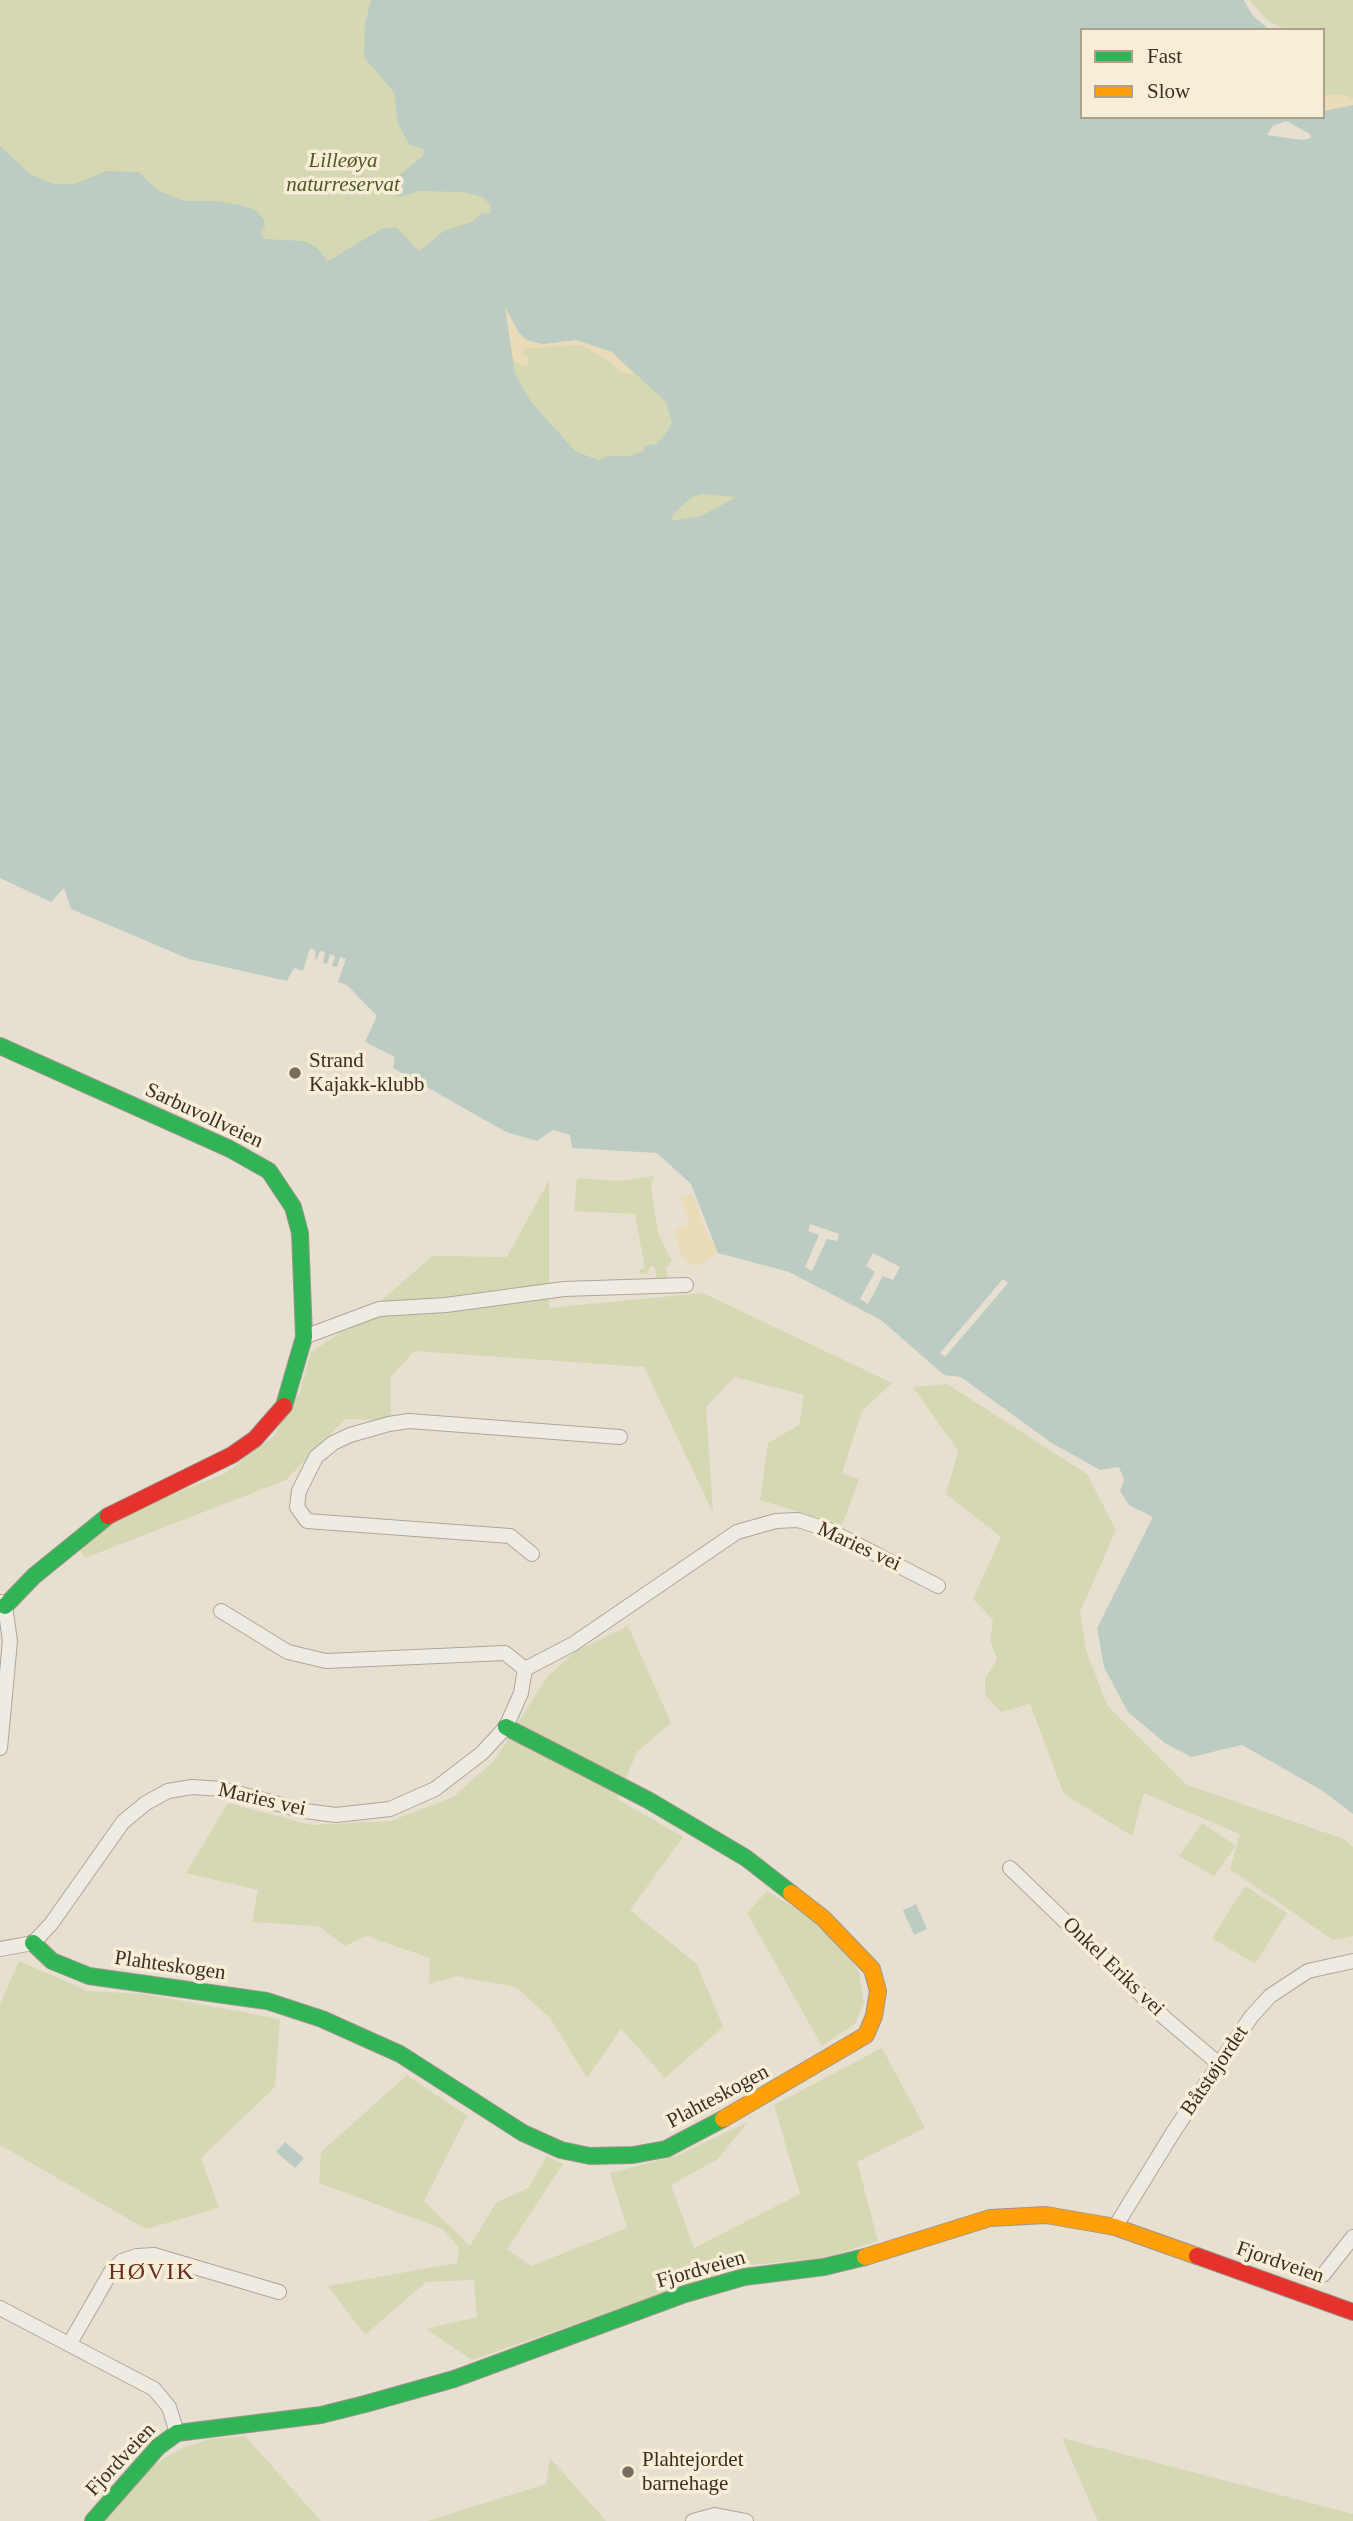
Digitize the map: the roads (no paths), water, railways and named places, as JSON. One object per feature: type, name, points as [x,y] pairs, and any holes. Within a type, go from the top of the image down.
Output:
[{"type":"street","name":"Sarbuvollveien","points":[[0,1046],[230,1149],[269,1171],[293,1207],[300,1233],[304,1337],[288,1399],[277,1417],[255,1438],[232,1455],[115,1511],[2,1603],[10,1641],[0,1748]]},
{"type":"street","points":[[304,1337],[379,1309],[446,1305],[564,1289],[686,1285]]},
{"type":"street","points":[[532,1554],[510,1536],[307,1521],[297,1507],[299,1491],[316,1457],[333,1443],[350,1434],[399,1423],[500,1426],[621,1437]]},
{"type":"street","name":"Maries vei","points":[[33,1943],[51,1924],[123,1822],[146,1803],[168,1791],[192,1787],[222,1789],[305,1811],[337,1815],[390,1809],[435,1789],[461,1771],[506,1727],[521,1693],[525,1669],[573,1644],[737,1532],[776,1521],[798,1521],[829,1530],[938,1586]]},
{"type":"street","points":[[220,1611],[288,1652],[326,1661],[505,1653],[525,1669]]},
{"type":"street","name":"Plahteskogen","points":[[33,1943],[52,1961],[89,1976],[267,2001],[322,2019],[400,2053],[523,2133],[561,2151],[590,2156],[634,2155],[666,2149],[756,2102],[866,2035],[874,2016],[878,1991],[872,1969],[823,1918],[746,1858],[648,1800],[506,1727]]},
{"type":"street","name":"Onkel Eriks vei","points":[[1010,1868],[1166,2019],[1219,2064]]},
{"type":"street","points":[[0,1949],[33,1943]]},
{"type":"street","name":"Båtstøjordet","points":[[1115,2227],[1251,2017],[1284,1984],[1308,1971],[1353,1961]]},
{"type":"street","name":"Fjordveien","points":[[93,2521],[158,2447],[177,2433],[321,2415],[365,2404],[454,2379],[685,2294],[744,2277],[824,2267],[869,2256],[990,2218],[1046,2215],[1115,2227],[1353,2312]]},
{"type":"street","points":[[1323,2275],[1353,2237]]},
{"type":"street","points":[[70,2343],[112,2270],[122,2261],[137,2256],[154,2255],[279,2292]]},
{"type":"street","points":[[0,2308],[154,2389],[169,2407],[177,2433]]},
{"type":"street","points":[[692,2521],[715,2515],[746,2521]]},
{"type":"place","name":"Strand Kajakk-klubb","points":[[295,1073]]},
{"type":"place","name":"Plahtejordet barnehage","points":[[628,2472]]},
{"type":"district","name":"HØVIK","points":[[152,2273]]},
{"type":"park label","name":"Lilleøya naturreservat","points":[[343,173]]}]
